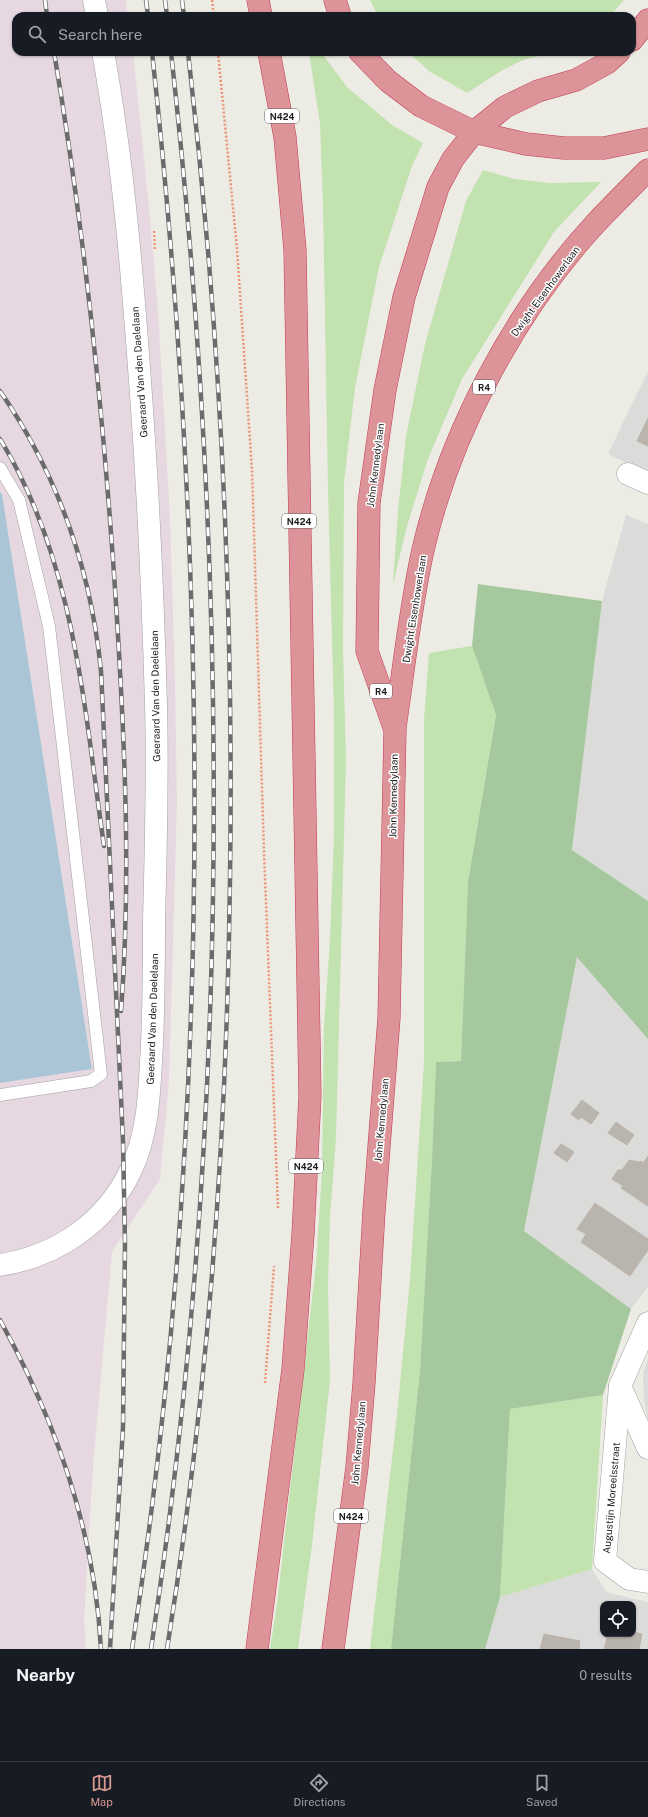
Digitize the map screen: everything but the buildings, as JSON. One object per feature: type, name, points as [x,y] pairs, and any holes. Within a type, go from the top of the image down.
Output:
[{"type":"highway","points":[[258,0],[261,12]]},
{"type":"highway","points":[[335,0],[339,12]]},
{"type":"highway","points":[[636,35],[648,20]]},
{"type":"highway","name":"N424","points":[[257,1649],[293,1369],[303,1234],[310,1096],[295,250],[285,137],[271,56]]},
{"type":"highway","points":[[364,56],[388,81],[421,106],[474,132],[526,144],[564,148],[604,148],[648,139]]},
{"type":"highway","name":"John Kennedylaan","points":[[333,1649],[357,1467],[364,1383],[374,1212],[390,1018],[395,730],[367,651],[369,503],[385,390],[404,297],[438,187],[453,159],[474,132],[505,107],[538,91],[576,80],[607,63],[615,56]]},
{"type":"highway","name":"Dwight Eisenhowerlaan","points":[[395,730],[413,604],[423,549],[440,487],[465,426],[501,354],[529,309],[594,225],[648,170]]},
{"type":"street","points":[[94,0],[96,12]]},
{"type":"street","name":"Geeraard Van den Daelelaan","points":[[0,1265],[30,1259],[52,1250],[76,1236],[94,1221],[111,1202],[130,1171],[136,1158],[147,1119],[152,1038],[157,787],[156,705],[148,492],[130,242],[114,108],[105,56]]},
{"type":"street","points":[[628,474],[648,483]]},
{"type":"street","name":"Augustijn Moreelsstraat","points":[[648,1323],[620,1386],[605,1561],[629,1579],[648,1582]]},
{"type":"street","points":[[620,1386],[648,1448]]},
{"type":"lane","points":[[0,468],[19,500],[49,626],[101,1074],[91,1081],[0,1095]]},
{"type":"path","points":[[212,0],[214,12]]},
{"type":"path","points":[[218,56],[236,249],[252,470],[264,852],[279,1214]]},
{"type":"path","points":[[265,1385],[275,1261]]},
{"type":"shaded area","points":[[0,0],[126,0],[128,12],[12,12],[12,56],[133,56],[158,311],[170,517],[177,802],[169,1081],[160,1179],[112,1251],[93,1466],[84,1619],[86,1649],[0,1649],[0,1083],[92,1068],[2,494],[0,492]]},
{"type":"shaded area","points":[[648,371],[648,473],[608,454]]},
{"type":"shaded area","points":[[626,515],[648,524],[648,901],[572,850],[602,601]]},
{"type":"shaded area","points":[[577,956],[648,1039],[648,1287],[631,1309],[524,1231]]},
{"type":"shaded area","points":[[648,1359],[648,1419],[644,1401],[643,1373]]},
{"type":"shaded area","points":[[592,1569],[606,1592],[648,1602],[648,1649],[485,1649],[500,1597]]},
{"type":"green space","points":[[370,0],[624,0],[614,12],[376,12]]},
{"type":"green space","points":[[310,56],[324,56],[347,87],[392,125],[423,143],[412,166],[379,267],[355,388],[344,482],[343,649],[346,760],[336,1138],[330,1217],[328,1285],[330,1381],[312,1545],[298,1649],[270,1649],[277,1604],[316,1264],[322,1172],[324,1027],[330,940],[334,833],[334,715],[320,124]]},
{"type":"green space","points":[[412,56],[538,56],[521,61],[501,71],[467,93],[429,71]]},
{"type":"green space","points":[[483,170],[514,179],[550,183],[601,182],[554,232],[462,379],[428,459],[407,526],[393,584],[398,511],[406,436],[425,344],[466,201]]},
{"type":"green space","points":[[478,584],[602,601],[572,850],[648,901],[648,1039],[577,957],[524,1231],[631,1309],[603,1395],[510,1409],[500,1597],[485,1649],[391,1649],[420,1370],[436,1062],[461,1061],[468,882],[496,715],[472,646]]},
{"type":"green space","points":[[472,646],[496,715],[468,882],[461,1061],[436,1062],[420,1370],[391,1649],[370,1649],[397,1415],[410,1279],[424,1062],[424,719],[429,653]]},
{"type":"green space","points":[[603,1395],[592,1569],[500,1597],[510,1409]]},
{"type":"water","points":[[0,492],[2,494],[92,1069],[0,1083]]},
{"type":"railway","points":[[45,0],[46,12]]},
{"type":"railway","points":[[146,0],[148,12]]},
{"type":"railway","points":[[165,0],[166,12]]},
{"type":"railway","points":[[182,0],[184,12]]},
{"type":"railway","points":[[55,56],[76,193],[93,335],[107,477],[117,619],[126,815],[126,913],[121,1011]]},
{"type":"railway","points":[[132,1649],[159,1451],[178,1251],[190,1052],[194,852],[193,651],[185,451],[171,251],[152,56]]},
{"type":"railway","points":[[151,1649],[178,1451],[197,1251],[208,1051],[214,851],[212,651],[204,451],[190,251],[171,56]]},
{"type":"railway","points":[[167,1649],[194,1458],[213,1266],[225,1072],[230,879],[230,672],[222,465],[209,258],[188,56]]},
{"type":"railway","points":[[0,391],[21,423],[39,456],[55,490],[68,525],[80,560],[89,596],[101,671],[123,1141],[125,1243],[123,1427],[110,1649]]},
{"type":"railway","points":[[0,439],[25,486],[45,535],[61,585],[73,636],[82,689],[104,846]]},
{"type":"railway","points":[[0,1320],[39,1398],[69,1479],[91,1563],[101,1649]]}]
